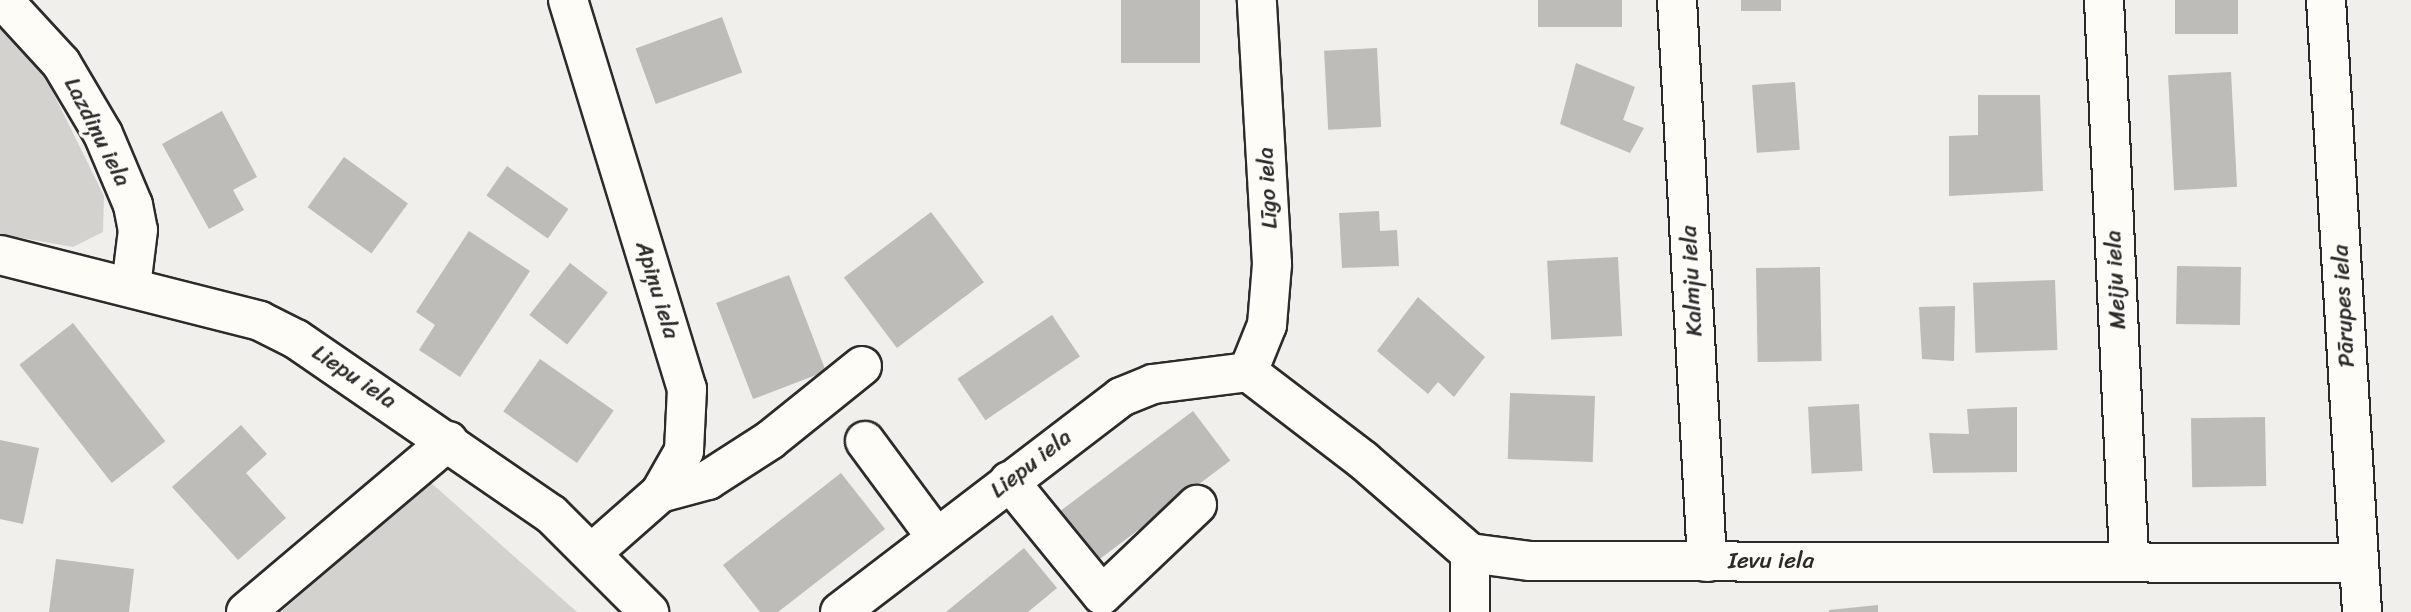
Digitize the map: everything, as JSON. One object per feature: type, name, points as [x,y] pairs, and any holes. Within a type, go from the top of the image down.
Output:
[{"type":"street","name":"Lazdiņu iela","points":[[3,0],[61,63],[103,134],[133,205],[138,230],[131,286]]},
{"type":"street","name":"Apiņu iela","points":[[568,0],[687,389],[684,451],[660,493],[593,552]]},
{"type":"street","name":"Līgo iela","points":[[1248,372],[1267,325],[1272,264],[1257,0]]},
{"type":"street","name":"Kalmju iela","points":[[1677,0],[1707,562]]},
{"type":"street","name":"Meiju iela","points":[[2104,0],[2129,560]]},
{"type":"street","name":"Pārupes iela","points":[[2326,0],[2362,612]]},
{"type":"street","name":"Liepu iela","points":[[0,255],[261,320],[296,339],[448,440],[551,514],[593,552],[649,612]]},
{"type":"street","points":[[660,493],[708,480],[770,440],[862,366]]},
{"type":"street","name":"Liepu iela","points":[[840,612],[1121,397],[1153,384],[1248,372]]},
{"type":"street","points":[[1248,372],[1363,460],[1470,553],[1470,612]]},
{"type":"street","points":[[246,612],[448,440]]},
{"type":"street","points":[[865,441],[936,537]]},
{"type":"street","points":[[1009,481],[1102,595],[1197,505]]},
{"type":"street","name":"Ievu iela","points":[[1470,553],[1530,561],[2129,560],[2359,563]]},
{"type":"shaded area","points":[[0,28],[37,60],[104,196],[103,232],[73,247],[0,234]]},
{"type":"shaded area","points":[[429,481],[577,612],[281,612]]},
{"type":"building","points":[[1121,0],[1200,0],[1200,63],[1121,63]]},
{"type":"building","points":[[1538,0],[1622,0],[1622,27],[1538,27]]},
{"type":"building","points":[[1741,0],[1781,0],[1781,11],[1741,11]]},
{"type":"building","points":[[2175,0],[2238,0],[2238,34],[2175,34]]},
{"type":"building","points":[[722,17],[742,72],[656,104],[636,48]]},
{"type":"building","points":[[1377,48],[1381,127],[1328,130],[1324,51]]},
{"type":"building","points":[[1576,63],[1635,87],[1623,120],[1644,128],[1630,153],[1560,124]]},
{"type":"building","points":[[2231,72],[2237,187],[2174,190],[2168,75]]},
{"type":"building","points":[[1795,82],[1800,150],[1757,153],[1752,85]]},
{"type":"building","points":[[1978,95],[2040,95],[2043,191],[1949,196],[1949,136],[1978,135]]},
{"type":"building","points":[[222,111],[257,177],[233,190],[244,210],[209,229],[162,144]]},
{"type":"building","points":[[344,157],[408,203],[371,254],[308,207]]},
{"type":"building","points":[[507,166],[568,209],[548,239],[486,195]]},
{"type":"building","points":[[1379,211],[1380,231],[1397,230],[1399,266],[1342,268],[1339,213]]},
{"type":"building","points":[[931,212],[984,282],[897,348],[844,278]]},
{"type":"building","points":[[469,231],[530,271],[460,377],[419,350],[435,325],[416,312]]},
{"type":"building","points":[[1618,257],[1622,336],[1551,340],[1547,261]]},
{"type":"building","points":[[570,263],[608,293],[567,345],[529,315]]},
{"type":"building","points":[[2177,266],[2241,267],[2240,325],[2176,324]]},
{"type":"building","points":[[1820,267],[1822,361],[1758,362],[1756,268]]},
{"type":"building","points":[[789,275],[826,371],[753,399],[716,303]]},
{"type":"building","points":[[2055,280],[2057,350],[1975,353],[1973,283]]},
{"type":"building","points":[[1418,297],[1485,357],[1454,397],[1438,382],[1428,394],[1377,351]]},
{"type":"building","points":[[1955,306],[1954,361],[1922,359],[1919,307]]},
{"type":"building","points":[[1052,315],[1080,356],[985,420],[957,379]]},
{"type":"building","points":[[73,323],[165,441],[112,483],[19,365]]},
{"type":"building","points":[[540,359],[614,411],[577,463],[503,411]]},
{"type":"building","points":[[1510,393],[1595,396],[1593,462],[1508,459]]},
{"type":"building","points":[[1859,404],[1863,471],[1812,474],[1808,407]]},
{"type":"building","points":[[2017,407],[2017,472],[1933,473],[1929,433],[1969,434],[1967,409]]},
{"type":"building","points":[[1193,411],[1230,461],[1092,565],[1055,515]]},
{"type":"building","points":[[2265,417],[2266,486],[2192,487],[2191,418]]},
{"type":"building","points":[[241,425],[267,454],[246,473],[286,518],[238,560],[172,487]]},
{"type":"building","points":[[0,440],[39,448],[23,524],[0,519]]},
{"type":"building","points":[[841,473],[885,529],[778,612],[760,612],[723,565]]},
{"type":"building","points":[[1024,548],[1057,588],[1028,612],[946,612]]},
{"type":"building","points":[[56,559],[134,569],[129,612],[49,612]]},
{"type":"building","points":[[1878,605],[1878,612],[1829,612],[1829,610]]}]
